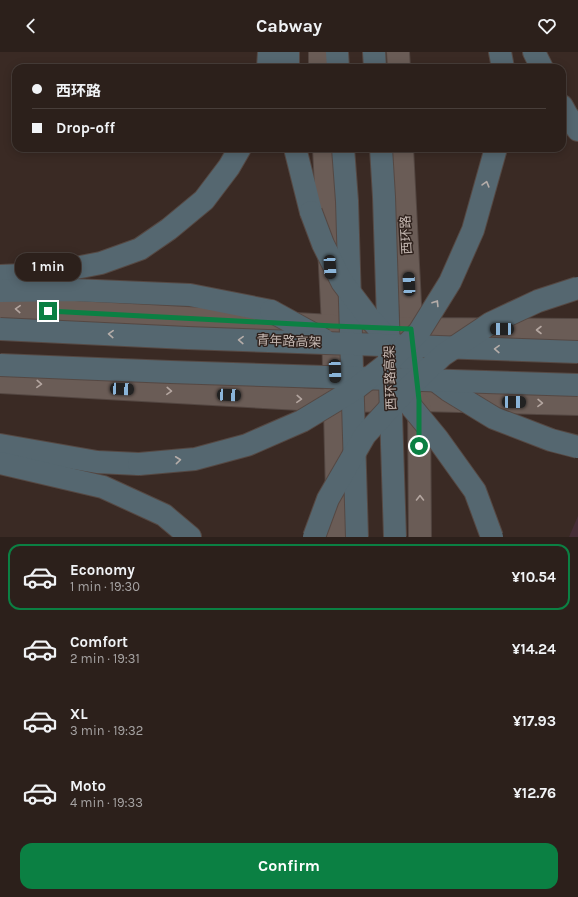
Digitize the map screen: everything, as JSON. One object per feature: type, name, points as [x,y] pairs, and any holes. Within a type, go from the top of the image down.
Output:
[{"type":"highway","points":[[268,64],[269,52]]},
{"type":"highway","points":[[288,52],[288,64]]},
{"type":"highway","points":[[337,52],[338,64]]},
{"type":"highway","points":[[374,52],[376,64]]},
{"type":"highway","points":[[500,52],[502,64]]},
{"type":"highway","points":[[534,52],[540,64]]},
{"type":"highway","points":[[566,113],[578,130]]},
{"type":"highway","points":[[0,276],[45,274],[101,263],[140,250],[169,229],[204,200],[229,167],[238,152]]},
{"type":"highway","points":[[297,152],[311,212],[323,244],[342,282],[370,319],[408,360],[448,390],[494,418],[551,440],[578,447]]},
{"type":"highway","points":[[343,152],[347,201],[356,537]]},
{"type":"highway","name":"西环路高架","points":[[380,152],[384,213],[395,537]]},
{"type":"highway","points":[[0,445],[97,462],[140,464],[194,459],[247,445],[302,421],[355,389],[387,364],[419,332],[450,282],[473,230],[495,152]]},
{"type":"highway","points":[[314,537],[328,499],[365,435],[407,389],[443,356],[491,323],[538,301],[578,288]]},
{"type":"highway","points":[[0,291],[73,290],[190,295],[271,311],[342,350],[396,388],[437,438],[475,491],[492,537]]},
{"type":"highway","name":"青年路高架","points":[[0,329],[578,352]]},
{"type":"highway","points":[[0,365],[578,385]]},
{"type":"highway","points":[[0,463],[103,487],[164,515],[190,537]]},
{"type":"main road","points":[[320,52],[320,64]]},
{"type":"main road","points":[[398,52],[399,64]]},
{"type":"main road","points":[[324,152],[336,401],[338,537]]},
{"type":"main road","name":"西环路","points":[[402,152],[411,329],[419,400],[420,537]]},
{"type":"main road","points":[[0,308],[411,329],[578,330]]},
{"type":"main road","points":[[0,382],[336,401],[419,400],[578,404]]},
{"type":"shaded area","points":[[578,516],[578,537],[569,537]]},
{"type":"route","points":[[48,311],[411,329],[419,400],[419,446]]}]
